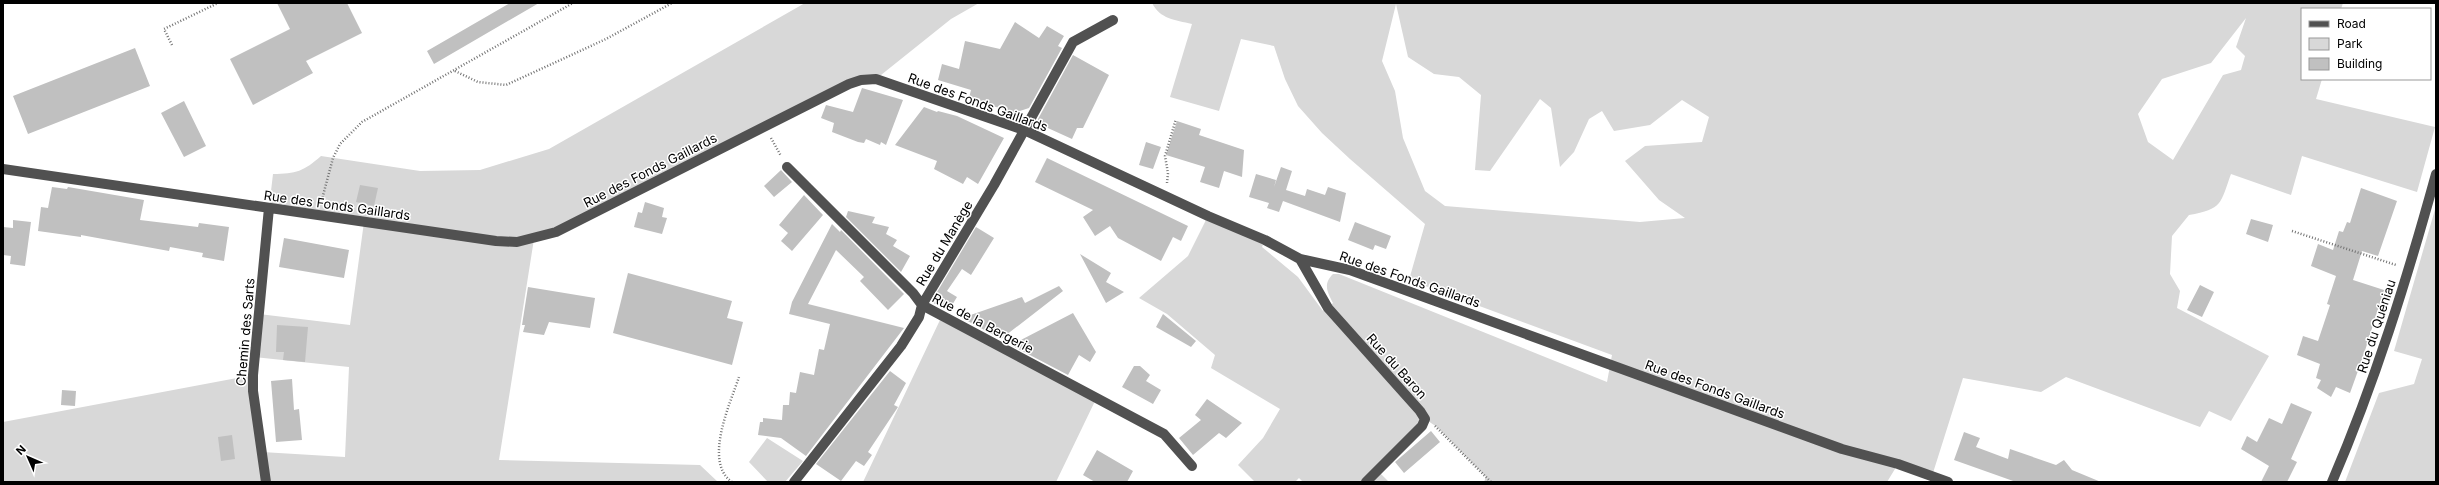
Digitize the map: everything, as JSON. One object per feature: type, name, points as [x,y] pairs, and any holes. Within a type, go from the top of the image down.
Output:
[{"type":"street","name":"Rue du Manège","points":[[794,482],[901,346],[919,317],[922,305],[994,185],[1073,42],[1113,20]]},
{"type":"street","name":"Rue des Fonds Gaillards","points":[[3,169],[496,241],[534,239],[556,232],[849,84],[861,80],[876,79],[1024,130],[1164,194],[1208,216],[1265,240],[1300,259],[1350,270],[1842,449],[1898,464],[1948,482]]},
{"type":"street","name":"Rue de la Bergerie","points":[[787,167],[913,293],[922,305],[1164,434],[1192,466]]},
{"type":"street","name":"Rue du Quéniau","points":[[2332,482],[2368,393],[2408,270],[2436,174]]},
{"type":"street","name":"Chemin des Sarts","points":[[266,482],[253,391],[253,375],[269,208]]},
{"type":"street","name":"Rue du Baron","points":[[1300,259],[1328,308],[1420,411],[1424,419],[1422,426],[1366,482]]},
{"type":"path","points":[[172,45],[164,28],[218,3]]},
{"type":"path","points":[[318,216],[333,158],[348,133],[362,122],[455,71],[573,3]]},
{"type":"path","points":[[455,71],[478,82],[506,86],[606,38],[672,3]]},
{"type":"path","points":[[1164,194],[1168,179],[1165,156],[1176,120]]},
{"type":"path","points":[[765,127],[787,167]]},
{"type":"path","points":[[2292,231],[2408,270]]},
{"type":"path","points":[[732,482],[722,469],[718,444],[739,377]]},
{"type":"path","points":[[1424,419],[1437,427],[1491,482]]},
{"type":"green space","points":[[805,3],[979,3],[951,19],[876,79],[861,80],[534,239],[499,460],[700,465],[718,482],[3,482],[3,422],[253,375],[262,452],[345,457],[349,367],[254,357],[259,314],[350,325],[364,222],[269,208],[273,174],[299,171],[310,165],[321,156],[420,171],[480,170],[549,149]]},
{"type":"green space","points":[[1152,3],[2343,3],[2341,8],[2301,8],[2301,80],[2322,80],[2316,99],[2435,127],[2417,192],[2302,156],[2291,195],[2231,174],[2219,204],[2200,213],[2189,215],[2172,236],[2170,274],[2180,291],[2177,308],[2269,356],[2231,421],[2209,411],[2200,427],[2066,377],[2041,392],[1963,378],[1932,476],[1898,464],[1887,482],[1484,482],[1486,477],[1437,427],[1425,419],[1378,471],[1389,482],[1303,482],[1299,478],[1295,482],[1255,482],[1238,465],[1263,438],[1280,409],[1211,368],[1215,355],[1167,314],[1139,298],[1188,256],[1208,216],[1265,240],[1262,247],[1298,277],[1323,311],[1333,303],[1327,288],[1328,281],[1333,274],[1339,274],[1607,382],[1612,355],[1409,280],[1425,224],[1322,133],[1298,106],[1285,79],[1274,46],[1241,39],[1219,111],[1170,97],[1192,24],[1174,20],[1159,12]],"holes":[[[1396,4],[1408,57],[1434,74],[1459,77],[1481,95],[1475,170],[1490,171],[1540,99],[1551,108],[1560,167],[1574,152],[1589,119],[1602,111],[1614,131],[1650,125],[1682,100],[1709,117],[1702,142],[1645,146],[1625,161],[1659,200],[1685,218],[1640,222],[1445,206],[1425,191],[1403,138],[1395,91],[1382,61]],[[2246,18],[2236,47],[2245,56],[2241,70],[2223,75],[2173,160],[2148,142],[2138,114],[2162,79],[2211,63]]]},
{"type":"green space","points":[[2436,206],[2436,482],[2345,482],[2379,393],[2414,384],[2422,359],[2394,351]]},
{"type":"green space","points":[[940,320],[1096,399],[1056,482],[863,482]]},
{"type":"green space","points":[[767,438],[803,461],[785,482],[768,482],[749,462]]},
{"type":"building","points":[[277,3],[347,3],[362,33],[306,61],[313,73],[253,105],[230,59],[290,29]]},
{"type":"building","points":[[510,3],[539,3],[434,64],[427,51]]},
{"type":"building","points":[[1015,22],[1039,38],[1047,26],[1064,36],[1058,46],[1062,48],[1029,108],[1014,113],[969,98],[971,90],[938,80],[942,64],[959,69],[965,41],[1000,49]]},
{"type":"building","points":[[135,48],[150,86],[28,134],[13,96]]},
{"type":"building","points":[[1073,55],[1109,75],[1083,128],[1077,128],[1072,139],[1039,124],[1038,119]]},
{"type":"building","points":[[862,88],[903,100],[886,145],[881,142],[880,145],[866,139],[864,143],[858,142],[832,132],[834,123],[821,118],[826,105],[853,112]]},
{"type":"building","points":[[184,101],[206,146],[184,157],[161,113]]},
{"type":"building","points":[[924,107],[937,112],[957,116],[1004,138],[978,184],[967,177],[963,184],[934,169],[937,161],[895,145]]},
{"type":"building","points":[[1177,121],[1201,129],[1199,135],[1244,150],[1242,177],[1224,171],[1219,188],[1200,182],[1205,167],[1166,155]]},
{"type":"building","points":[[1146,142],[1161,147],[1153,169],[1139,165]]},
{"type":"building","points":[[1047,158],[1188,226],[1181,241],[1173,237],[1161,261],[1118,238],[1110,226],[1095,236],[1083,217],[1093,210],[1035,182]]},
{"type":"building","points":[[1281,167],[1292,171],[1286,190],[1305,196],[1307,189],[1325,195],[1328,187],[1346,193],[1340,222],[1283,201],[1279,212],[1267,208],[1269,203],[1249,197],[1256,174],[1276,180],[1274,187]]},
{"type":"building","points":[[781,170],[792,182],[774,197],[764,186]]},
{"type":"building","points":[[360,185],[378,188],[374,206],[356,202]]},
{"type":"building","points":[[52,187],[67,189],[68,187],[144,200],[140,220],[198,227],[199,223],[229,227],[224,261],[202,257],[203,253],[170,247],[169,251],[81,235],[81,237],[38,231],[41,207],[48,208]]},
{"type":"building","points":[[2361,188],[2397,201],[2378,256],[2362,251],[2353,280],[2384,290],[2363,357],[2350,393],[2336,387],[2331,397],[2317,388],[2321,380],[2316,378],[2320,364],[2297,355],[2303,336],[2318,341],[2330,305],[2327,304],[2336,276],[2311,266],[2318,244],[2333,250],[2339,231],[2343,232],[2347,222],[2350,223]]},
{"type":"building","points":[[804,195],[823,215],[792,251],[781,241],[788,233],[779,225]]},
{"type":"building","points":[[645,202],[664,208],[662,217],[667,218],[662,234],[634,227],[638,212],[642,213]]},
{"type":"building","points":[[848,211],[875,217],[872,223],[889,227],[886,234],[897,240],[893,246],[910,256],[901,272],[846,217]]},
{"type":"building","points":[[2251,219],[2273,225],[2268,242],[2246,234]]},
{"type":"building","points":[[13,220],[31,222],[25,266],[10,264],[11,256],[3,255],[3,227],[13,228]]},
{"type":"building","points":[[1355,222],[1391,236],[1386,249],[1375,245],[1373,250],[1348,240]]},
{"type":"building","points":[[832,224],[840,232],[841,230],[904,294],[888,310],[860,281],[864,277],[836,250],[808,304],[904,328],[806,456],[781,438],[758,435],[760,422],[763,422],[763,418],[782,420],[783,405],[789,405],[790,392],[796,393],[800,372],[814,375],[819,349],[824,350],[830,324],[789,314],[792,302]]},
{"type":"building","points":[[976,227],[994,238],[971,275],[962,269],[947,291],[957,297],[949,310],[931,302]]},
{"type":"building","points":[[284,238],[349,250],[344,278],[279,267]]},
{"type":"building","points":[[1080,254],[1111,273],[1106,282],[1124,292],[1106,303]]},
{"type":"building","points":[[628,273],[732,301],[727,318],[743,322],[732,365],[613,333]]},
{"type":"building","points":[[2200,285],[2214,292],[2202,317],[2187,310]]},
{"type":"building","points":[[1059,286],[1063,291],[1001,339],[962,318],[1022,297],[1025,303]]},
{"type":"building","points":[[528,287],[595,298],[590,328],[549,322],[544,335],[523,332],[525,325],[522,325]]},
{"type":"building","points":[[1073,313],[1096,352],[1090,362],[1079,355],[1068,375],[1011,345]]},
{"type":"building","points":[[1163,314],[1196,341],[1191,347],[1156,327]]},
{"type":"building","points":[[277,325],[308,327],[305,362],[283,360],[284,352],[276,352]]},
{"type":"building","points":[[1134,366],[1140,366],[1150,375],[1146,381],[1161,390],[1153,404],[1122,387]]},
{"type":"building","points":[[890,371],[906,383],[894,405],[898,407],[868,452],[872,455],[864,466],[856,461],[841,481],[816,464]]},
{"type":"building","points":[[292,379],[294,410],[299,409],[302,440],[276,442],[271,381]]},
{"type":"building","points":[[62,390],[76,391],[75,406],[61,405]]},
{"type":"building","points":[[1207,399],[1242,423],[1226,438],[1219,433],[1193,455],[1179,438],[1201,420],[1195,415]]},
{"type":"building","points":[[2291,403],[2312,412],[2291,459],[2297,462],[2287,482],[2261,482],[2269,466],[2241,449],[2247,436],[2257,442],[2269,418],[2282,424]]},
{"type":"building","points":[[1431,431],[1440,442],[1404,473],[1395,462]]},
{"type":"building","points":[[1964,432],[1980,438],[1976,447],[2008,459],[2010,449],[2056,465],[2064,460],[2072,470],[2101,482],[2016,482],[1954,460]]},
{"type":"building","points":[[232,435],[235,459],[221,461],[218,437]]},
{"type":"building","points":[[1097,450],[1133,471],[1127,482],[1095,482],[1083,475]]}]
